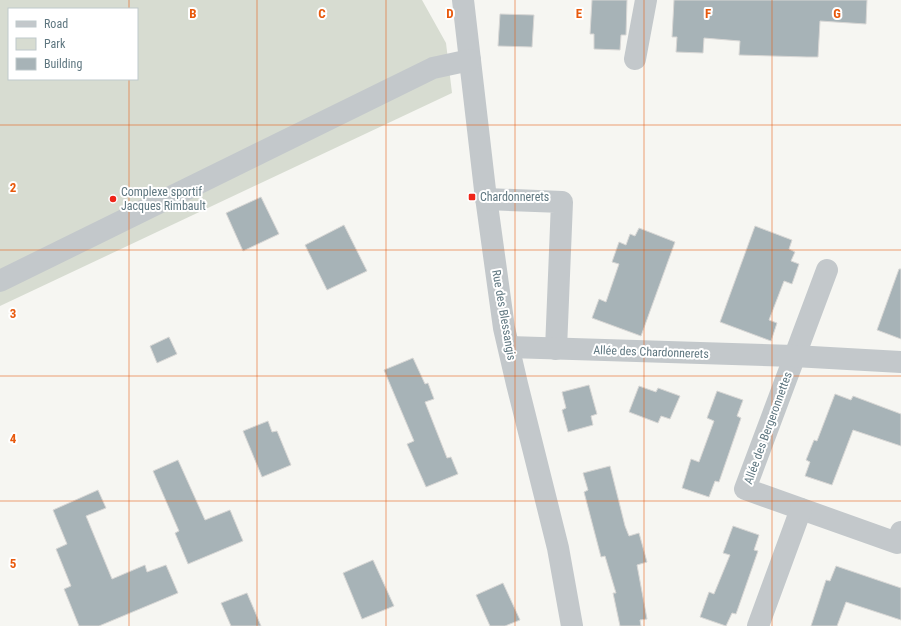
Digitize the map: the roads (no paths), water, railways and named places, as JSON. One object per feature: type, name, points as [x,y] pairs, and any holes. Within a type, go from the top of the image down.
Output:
[{"type":"street","name":"Rue des Blessangis","points":[[463,0],[486,199],[501,308],[509,347],[558,548],[572,626]]},
{"type":"street","points":[[634,59],[646,0]]},
{"type":"street","points":[[0,281],[433,68],[470,60]]},
{"type":"street","points":[[486,199],[562,202],[556,349]]},
{"type":"street","points":[[794,356],[827,270]]},
{"type":"street","name":"Allée des Chardonnerets","points":[[509,347],[794,356],[901,362]]},
{"type":"street","name":"Allée des Bergeronnettes","points":[[794,356],[745,489],[897,543],[901,532]]},
{"type":"street","points":[[758,626],[801,509]]},
{"type":"place","name":"Chardonnerets","points":[[472,197]]},
{"type":"place","name":"Complexe sportif Jacques Rimbault","points":[[113,199]]}]
